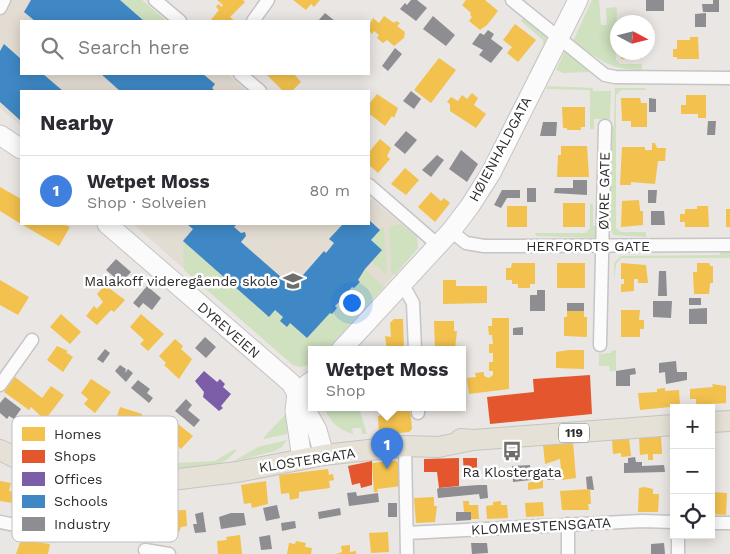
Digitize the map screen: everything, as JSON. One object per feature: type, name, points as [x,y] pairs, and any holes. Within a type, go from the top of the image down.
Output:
[{"type":"main road","points":[[715,422],[730,421]]},
{"type":"main road","name":"KLOSTERGATA","points":[[178,479],[237,472],[302,459],[406,446],[432,438],[473,440],[670,425]]},
{"type":"main road","name":"KLOSTERGATA","points":[[0,450],[12,456]]},
{"type":"street","points":[[0,8],[4,0]]},
{"type":"street","points":[[155,0],[179,20]]},
{"type":"street","points":[[254,20],[268,0]]},
{"type":"street","points":[[512,0],[560,36],[594,68],[605,75],[615,77],[730,78]]},
{"type":"street","name":"HØIENHALDGATA","points":[[345,346],[445,238],[491,173],[578,0]]},
{"type":"street","points":[[241,75],[259,90]]},
{"type":"street","name":"ØVRE GATE","points":[[600,345],[605,126]]},
{"type":"street","points":[[0,135],[20,148]]},
{"type":"street","name":"HERFORDTS GATE","points":[[370,186],[445,238],[471,245],[730,245]]},
{"type":"street","name":"DYREVEIEN","points":[[108,225],[291,383],[304,387],[308,400]]},
{"type":"street","points":[[402,283],[413,303],[415,346]]},
{"type":"street","points":[[0,385],[32,340]]},
{"type":"street","points":[[302,459],[296,411],[304,387]]},
{"type":"street","name":"DYREVEIEN","points":[[311,411],[324,456]]},
{"type":"street","points":[[406,446],[408,554]]},
{"type":"street","name":"KLOMMESTENSGATA","points":[[407,533],[568,524],[670,522]]},
{"type":"street","points":[[715,523],[730,523]]},
{"type":"street","points":[[568,524],[568,554]]},
{"type":"street","points":[[678,539],[678,554]]},
{"type":"street","points":[[145,550],[169,554]]},
{"type":"shaded area","points":[[10,0],[142,0],[165,20],[20,20],[20,75],[228,75],[246,90],[20,90],[20,125],[0,108],[0,18]]},
{"type":"shaded area","name":"Malakoff videregående skole","points":[[370,198],[417,237],[418,248],[331,346],[308,346],[308,365],[300,367],[293,365],[134,225],[370,225]]},
{"type":"green space","points":[[120,0],[142,0],[165,20],[143,20]]},
{"type":"green space","points":[[592,0],[599,0],[601,25],[607,25],[606,8],[617,7],[617,15],[610,15],[610,60],[616,60],[621,64],[642,64],[642,70],[612,66],[573,41]]},
{"type":"green space","points":[[525,16],[545,34],[549,42],[491,161],[487,158],[543,45],[543,40],[521,21]]},
{"type":"green space","points":[[565,51],[590,72],[563,73],[556,70]]},
{"type":"green space","points":[[548,86],[593,88],[593,91],[611,91],[610,119],[594,119],[594,129],[590,129],[590,90],[546,89]]},
{"type":"green space","points":[[615,88],[645,88],[646,90],[621,90],[616,95],[616,228],[621,232],[646,232],[646,237],[613,235],[611,229],[611,142],[609,127],[614,126]]},
{"type":"green space","points":[[590,204],[593,204],[593,226],[597,226],[596,238],[536,236],[535,233],[586,233],[590,228]]},
{"type":"green space","points":[[401,224],[417,237],[418,248],[395,275],[391,273],[389,227]]},
{"type":"green space","points":[[384,227],[387,275],[372,262],[382,250],[371,240],[378,229]]},
{"type":"green space","points":[[183,241],[268,317],[275,310],[283,317],[280,321],[287,327],[290,323],[307,338],[330,313],[332,314],[341,300],[343,301],[349,295],[347,293],[360,282],[358,280],[366,270],[384,287],[331,346],[308,346],[308,365],[300,367],[293,365],[184,270]]},
{"type":"green space","points":[[720,251],[730,251],[730,258],[621,258],[616,264],[614,280],[614,263],[621,256],[720,255]]},
{"type":"green space","points":[[616,350],[616,371],[610,371],[609,366],[599,366],[599,354],[611,353],[611,351]]},
{"type":"green space","points":[[326,411],[360,411],[367,434],[362,434],[361,428],[352,428],[353,434],[343,430],[329,417]]},
{"type":"green space","points":[[288,412],[287,434],[264,439],[264,437]]},
{"type":"green space","points":[[287,440],[282,447],[275,451],[232,462],[258,447]]},
{"type":"green space","points":[[233,450],[237,450],[224,461],[178,468],[178,463],[215,461]]},
{"type":"building: Homes","points":[[217,0],[243,0],[245,2],[230,17],[234,20],[211,20],[219,10],[216,7],[218,4],[222,7],[223,5]]},
{"type":"building: Homes","points":[[293,0],[320,0],[314,7],[311,4],[306,10]]},
{"type":"building: Homes","points":[[466,0],[485,0],[498,11],[487,25],[480,30],[469,21],[472,17],[471,13],[462,5]]},
{"type":"building: Homes","points":[[384,16],[394,23],[396,21],[400,23],[397,26],[405,32],[404,38],[394,46],[387,40],[383,43],[377,38],[379,35],[374,31],[372,34],[370,32],[370,23],[373,18],[379,23]]},
{"type":"building: Homes","points":[[515,24],[536,40],[518,62],[507,53],[512,47],[503,40]]},
{"type":"building: Homes","points":[[690,37],[698,37],[699,59],[677,59],[677,57],[673,57],[673,49],[677,49],[677,40],[690,40]]},
{"type":"building: Homes","points":[[439,58],[456,70],[431,103],[414,90]]},
{"type":"building: Homes","points":[[267,75],[295,75],[301,82],[293,90],[282,90]]},
{"type":"building: Homes","points":[[472,93],[478,98],[474,105],[486,114],[476,128],[450,111],[450,104],[447,102],[451,97],[458,101],[462,95],[467,99]]},
{"type":"building: Homes","points":[[377,94],[398,108],[394,118],[392,116],[385,126],[370,116],[370,103]]},
{"type":"building: Homes","points":[[686,95],[706,95],[706,118],[698,118],[698,114],[681,114],[681,105],[686,105]]},
{"type":"building: Homes","points":[[621,98],[640,98],[641,103],[647,103],[647,127],[631,127],[631,121],[622,121]]},
{"type":"building: Homes","points":[[562,107],[585,107],[585,127],[581,127],[581,130],[567,130],[567,128],[563,128]]},
{"type":"building: Homes","points":[[380,139],[391,148],[387,156],[390,159],[378,173],[370,166],[370,151]]},
{"type":"building: Homes","points":[[652,143],[655,143],[657,148],[666,148],[665,161],[658,161],[655,184],[631,182],[631,185],[620,185],[622,147],[645,147],[645,150],[652,150]]},
{"type":"building: Homes","points":[[561,146],[587,146],[589,177],[557,177],[558,155],[561,155]]},
{"type":"building: Homes","points":[[405,168],[419,180],[406,195],[391,184]]},
{"type":"building: Homes","points":[[0,187],[20,198],[20,223],[0,211]]},
{"type":"building: Homes","points":[[431,192],[441,201],[444,198],[450,203],[435,222],[418,207]]},
{"type":"building: Homes","points":[[639,200],[640,211],[643,211],[643,225],[621,227],[622,201]]},
{"type":"building: Homes","points":[[563,203],[585,203],[585,227],[563,227]]},
{"type":"building: Homes","points":[[507,206],[527,206],[527,227],[507,227]]},
{"type":"building: Homes","points":[[697,206],[708,206],[709,227],[685,227],[685,222],[680,222],[680,214],[685,214],[685,209],[697,209]]},
{"type":"building: Homes","points":[[726,209],[730,209],[730,227],[726,227]]},
{"type":"building: Homes","points":[[23,225],[65,225],[70,227],[59,246]]},
{"type":"building: Homes","points":[[512,263],[535,263],[535,284],[530,284],[530,288],[518,288],[518,284],[512,284],[512,280],[506,280],[506,268],[511,268]]},
{"type":"building: Homes","points":[[557,263],[585,263],[585,288],[557,288]]},
{"type":"building: Homes","points":[[621,263],[646,265],[648,283],[638,283],[638,279],[634,279],[634,291],[621,292],[621,284],[624,284],[624,279],[621,279]]},
{"type":"building: Homes","points":[[697,263],[709,263],[710,266],[713,266],[713,283],[710,283],[709,294],[694,294],[693,272],[697,272]]},
{"type":"building: Homes","points":[[0,280],[29,297],[18,315],[0,305]]},
{"type":"building: Homes","points":[[443,280],[456,280],[456,286],[487,286],[487,303],[443,304]]},
{"type":"building: Homes","points":[[105,285],[125,300],[114,312],[111,310],[97,325],[86,316],[94,306],[97,309],[103,302],[97,294]]},
{"type":"building: Homes","points":[[621,310],[640,310],[639,320],[644,320],[644,329],[640,329],[640,337],[621,337]]},
{"type":"building: Homes","points":[[567,311],[584,311],[584,317],[587,317],[587,337],[564,336],[564,317],[567,317]]},
{"type":"building: Homes","points":[[61,314],[81,332],[70,344],[50,327]]},
{"type":"building: Homes","points":[[141,314],[164,334],[148,351],[140,344],[144,340],[130,327]]},
{"type":"building: Homes","points":[[492,318],[509,318],[509,389],[469,394],[467,378],[476,377],[475,373],[484,372],[484,376],[489,378],[493,375],[493,371],[489,371],[489,362],[493,362],[493,353],[489,353],[489,344],[493,344],[488,326],[492,326]]},
{"type":"building: Homes","points":[[394,319],[403,319],[404,346],[386,346],[385,336],[391,337],[390,323]]},
{"type":"building: Homes","points":[[434,321],[454,321],[454,331],[457,331],[455,346],[435,346]]},
{"type":"building: Homes","points":[[175,339],[183,346],[181,349],[192,359],[179,379],[164,365],[166,363],[159,356]]},
{"type":"building: Homes","points":[[57,346],[68,351],[66,352],[73,357],[63,372],[47,360]]},
{"type":"building: Homes","points":[[584,350],[584,369],[556,368],[556,352]]},
{"type":"building: Homes","points":[[15,377],[42,398],[51,386],[64,395],[48,416],[41,416],[31,407],[29,410],[4,392]]},
{"type":"building: Homes","points":[[91,379],[111,392],[95,413],[84,404],[88,399],[81,393]]},
{"type":"building: Homes","points":[[712,384],[726,386],[726,403],[696,404],[696,399],[690,399],[690,389],[713,387]]},
{"type":"building: Homes","points":[[665,388],[665,391],[679,390],[680,404],[640,410],[638,393],[657,392],[657,389]]},
{"type":"building: Homes","points":[[120,407],[142,414],[142,416],[117,416]]},
{"type":"building: Homes","points":[[394,411],[410,411],[412,429],[409,432],[379,435],[378,416],[380,416],[380,412],[386,412],[386,415],[394,415]]},
{"type":"building: Homes","points":[[178,424],[193,436],[181,449],[178,446]]},
{"type":"building: Homes","points":[[661,436],[662,454],[653,454],[653,460],[648,460],[648,454],[640,455],[639,437]]},
{"type":"building: Homes","points":[[629,438],[631,456],[621,457],[621,453],[613,454],[612,440]]},
{"type":"building: Homes","points":[[573,442],[576,478],[562,480],[560,459],[545,464],[543,444]]},
{"type":"building: Homes","points":[[396,461],[402,465],[402,486],[377,489],[378,492],[374,492],[372,463]]},
{"type":"building: Homes","points":[[328,469],[329,475],[333,474],[334,480],[329,481],[330,488],[299,492],[299,498],[290,500],[289,493],[281,494],[279,475]]},
{"type":"building: Homes","points":[[543,479],[543,488],[528,490],[528,483]]},
{"type":"building: Homes","points":[[0,481],[11,483],[9,491],[12,492],[12,503],[0,501]]},
{"type":"building: Homes","points":[[266,481],[268,504],[252,508],[251,503],[244,504],[241,485]]},
{"type":"building: Homes","points":[[639,488],[653,489],[653,494],[659,494],[658,512],[638,512]]},
{"type":"building: Homes","points":[[590,489],[591,504],[588,504],[589,510],[562,510],[560,491]]},
{"type":"building: Homes","points":[[715,492],[727,493],[726,515],[715,514]]},
{"type":"building: Homes","points":[[434,497],[434,506],[437,506],[435,522],[416,523],[414,498]]},
{"type":"building: Homes","points":[[463,501],[469,501],[469,505],[478,505],[479,519],[471,519],[471,512],[464,512]]},
{"type":"building: Homes","points":[[501,501],[501,505],[507,505],[508,518],[487,519],[486,506],[493,505],[493,502]]},
{"type":"building: Homes","points":[[543,502],[544,516],[526,517],[525,503]]},
{"type":"building: Homes","points":[[178,510],[186,510],[187,526],[181,527],[178,532]]},
{"type":"building: Homes","points":[[388,532],[389,552],[371,553],[369,533]]},
{"type":"building: Homes","points":[[240,535],[242,554],[218,554],[217,541],[227,540],[226,537]]},
{"type":"building: Homes","points":[[296,541],[306,543],[305,547],[312,548],[311,554],[287,554],[289,543],[295,544]]},
{"type":"building: Homes","points":[[20,542],[50,544],[48,554],[16,554]]},
{"type":"building: Homes","points":[[350,545],[350,552],[356,551],[356,554],[336,554],[342,552],[341,546]]},
{"type":"building: Shops","points":[[590,375],[592,414],[490,424],[487,397],[534,392],[533,379]]},
{"type":"building: Shops","points":[[459,458],[459,486],[439,488],[437,472],[424,472],[424,459]]},
{"type":"building: Shops","points":[[463,458],[477,458],[477,476],[464,476]]},
{"type":"building: Shops","points":[[372,461],[372,485],[361,488],[360,483],[352,485],[348,466]]},
{"type":"building: Offices","points":[[204,371],[217,382],[220,379],[225,384],[223,387],[231,394],[221,406],[223,408],[219,411],[203,397],[204,392],[195,381]]},
{"type":"building: Schools","points":[[31,0],[120,0],[143,20],[34,20],[24,12]]},
{"type":"building: Schools","points":[[4,44],[20,58],[20,75],[44,75],[62,90],[20,90],[20,120],[0,102],[0,51]]},
{"type":"building: Schools","points":[[102,75],[204,75],[215,84],[212,88],[214,90],[119,90]]},
{"type":"building: Schools","points":[[370,221],[380,230],[371,240],[382,250],[365,269],[358,280],[360,282],[347,293],[349,295],[335,306],[337,308],[332,314],[330,313],[307,338],[290,323],[287,327],[280,321],[283,317],[275,310],[269,317],[183,241],[193,229],[188,225],[236,225],[234,227],[241,233],[245,232],[246,236],[241,242],[281,277],[296,283],[324,251],[326,253],[334,243],[329,239],[342,225],[370,225]]},
{"type":"building: Industry","points":[[411,0],[417,0],[427,8],[416,21],[400,9]]},
{"type":"building: Industry","points":[[646,0],[664,0],[664,11],[646,11]]},
{"type":"building: Industry","points":[[713,0],[719,0],[719,12],[703,12],[702,4],[713,4]]},
{"type":"building: Industry","points":[[325,13],[334,20],[319,20]]},
{"type":"building: Industry","points":[[706,13],[706,27],[695,27],[695,14]]},
{"type":"building: Industry","points":[[433,16],[455,35],[446,46],[423,29]]},
{"type":"building: Industry","points":[[488,30],[494,34],[491,39],[503,48],[491,63],[479,55],[483,50],[472,44],[480,33],[484,35]]},
{"type":"building: Industry","points":[[395,48],[402,54],[388,71],[382,66]]},
{"type":"building: Industry","points":[[411,91],[421,99],[414,109],[403,101]]},
{"type":"building: Industry","points":[[649,98],[656,99],[656,112],[649,112]]},
{"type":"building: Industry","points":[[708,121],[716,121],[715,135],[707,135]]},
{"type":"building: Industry","points":[[543,122],[557,122],[556,136],[540,136]]},
{"type":"building: Industry","points":[[406,131],[417,140],[405,154],[394,145]]},
{"type":"building: Industry","points":[[461,150],[478,164],[467,182],[449,169]]},
{"type":"building: Industry","points":[[437,155],[444,160],[431,177],[422,170]]},
{"type":"building: Industry","points":[[573,180],[587,180],[587,195],[554,193],[555,188],[573,188]]},
{"type":"building: Industry","points":[[527,188],[536,188],[536,202],[527,202]]},
{"type":"building: Industry","points":[[502,190],[520,190],[520,198],[507,198],[501,208],[494,205]]},
{"type":"building: Industry","points":[[648,190],[657,190],[656,203],[648,203]]},
{"type":"building: Industry","points":[[651,211],[664,211],[665,225],[651,225]]},
{"type":"building: Industry","points":[[116,259],[131,272],[121,283],[106,270]]},
{"type":"building: Industry","points":[[659,271],[666,271],[667,296],[658,296]]},
{"type":"building: Industry","points":[[147,286],[161,298],[152,310],[143,303],[139,308],[133,303]]},
{"type":"building: Industry","points":[[537,290],[545,290],[545,311],[530,311],[530,295],[537,295]]},
{"type":"building: Industry","points":[[689,298],[701,298],[701,305],[689,305]]},
{"type":"building: Industry","points":[[653,301],[672,301],[671,318],[653,317]]},
{"type":"building: Industry","points":[[567,303],[584,303],[584,311],[567,311]]},
{"type":"building: Industry","points":[[707,308],[707,324],[689,324],[689,309]]},
{"type":"building: Industry","points":[[523,327],[523,335],[513,335],[513,328]]},
{"type":"building: Industry","points":[[205,337],[216,347],[206,358],[195,348]]},
{"type":"building: Industry","points":[[105,349],[110,353],[103,363],[97,359]]},
{"type":"building: Industry","points":[[676,361],[677,372],[687,372],[687,380],[666,384],[665,372],[659,373],[659,363]]},
{"type":"building: Industry","points":[[120,365],[126,369],[125,373],[128,369],[133,373],[126,382],[115,371]]},
{"type":"building: Industry","points":[[635,368],[636,374],[630,375],[630,386],[616,386],[616,371]]},
{"type":"building: Industry","points":[[138,380],[150,389],[147,393],[153,398],[149,403],[131,388]]},
{"type":"building: Industry","points":[[5,397],[21,409],[16,416],[12,416],[12,418],[9,416],[7,419],[0,413],[0,403]]},
{"type":"building: Industry","points":[[186,399],[192,405],[188,410],[200,420],[194,427],[175,411]]},
{"type":"building: Industry","points":[[635,457],[636,462],[642,462],[642,466],[664,465],[665,472],[624,473],[624,463],[628,463],[628,458]]},
{"type":"building: Industry","points":[[530,465],[531,480],[513,482],[512,466]]},
{"type":"building: Industry","points":[[546,470],[553,470],[554,480],[547,480]]},
{"type":"building: Industry","points":[[592,476],[594,490],[587,489],[586,477]]},
{"type":"building: Industry","points":[[487,485],[488,498],[480,499],[479,494],[438,498],[437,489],[439,488]]},
{"type":"building: Industry","points":[[356,492],[357,496],[378,493],[379,502],[349,506],[347,493]]},
{"type":"building: Industry","points":[[388,503],[397,503],[397,517],[388,517]]},
{"type":"building: Industry","points":[[277,505],[280,518],[266,521],[263,508]]},
{"type":"building: Industry","points":[[340,508],[341,515],[319,519],[318,512]]},
{"type":"building: Industry","points":[[203,512],[206,532],[195,533],[193,524],[197,524],[195,514]]},
{"type":"building: Industry","points":[[456,512],[471,512],[471,520],[456,521]]},
{"type":"building: Industry","points":[[231,513],[244,513],[246,525],[221,529],[219,517]]},
{"type":"building: Industry","points":[[295,521],[296,528],[282,531],[281,523]]},
{"type":"building: Industry","points":[[270,535],[272,549],[261,550],[259,537]]},
{"type":"building: Industry","points":[[471,543],[487,543],[488,553],[472,554]]},
{"type":"building: Industry","points":[[664,543],[665,554],[651,554],[651,544]]},
{"type":"place","name":"Malakoff videregående skole","points":[[293,281]]},
{"type":"place","name":"Ra Klostergata","points":[[512,451]]},
{"type":"place","name":"Wetpet Moss","points":[[387,469]]}]
